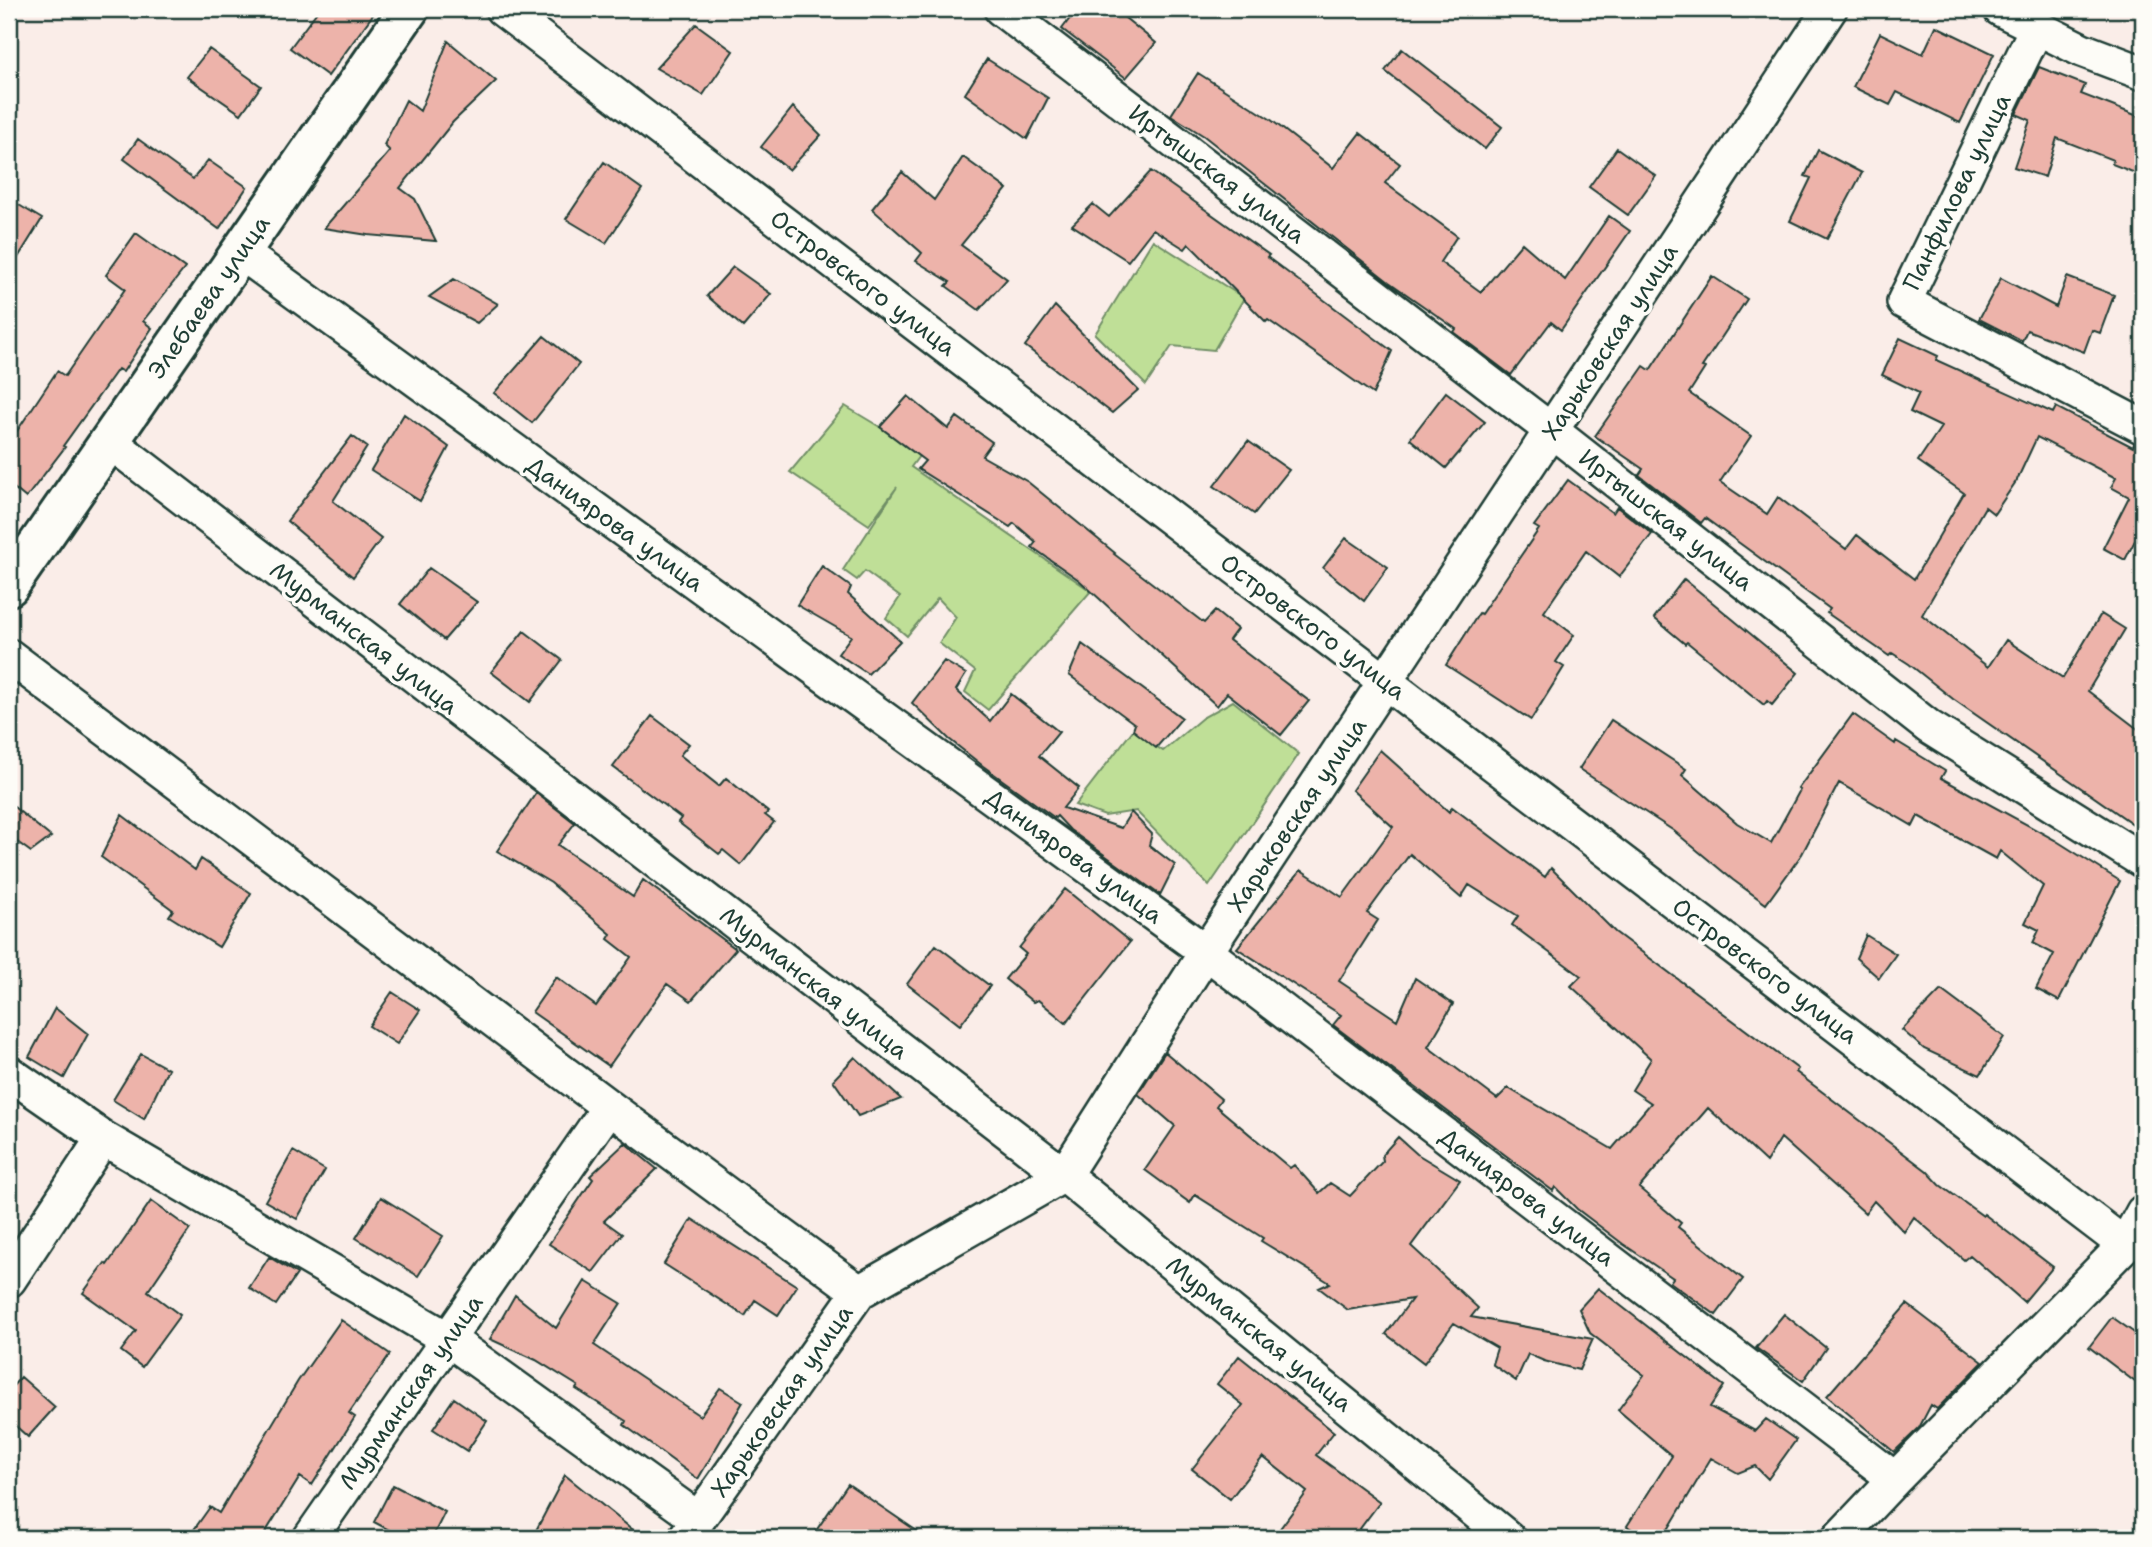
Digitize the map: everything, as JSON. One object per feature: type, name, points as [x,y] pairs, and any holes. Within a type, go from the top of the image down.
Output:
[{"type":"main road","name":"Элебаева улица","points":[[9,586],[409,9]]},
{"type":"street","name":"Островского улица","points":[[502,9],[2125,1245]]},
{"type":"street","name":"Иртышская улица","points":[[1001,9],[1552,431],[1929,727],[2143,861]]},
{"type":"street","name":"Харьковская улица","points":[[692,1529],[859,1292],[1064,1175],[1206,952],[1830,9]]},
{"type":"street","points":[[2000,9],[2082,50],[2143,73]]},
{"type":"street","name":"Панфилова улица","points":[[2037,27],[1904,302],[2143,428]]},
{"type":"street","name":"Даниярова улица","points":[[240,252],[1206,952],[1895,1479]]},
{"type":"street","name":"Мурманская улица","points":[[109,442],[1064,1175],[1508,1538]]},
{"type":"street","points":[[9,656],[859,1292]]},
{"type":"street","points":[[9,1073],[103,1138],[448,1339],[692,1529]]},
{"type":"street","name":"Мурманская улица","points":[[310,1538],[609,1107]]},
{"type":"street","points":[[9,1280],[103,1138]]},
{"type":"street","points":[[1839,1538],[2125,1245],[2143,1212]]},
{"type":"green space","points":[[1153,240],[1244,298],[1214,350],[1172,346],[1146,385],[1095,334]]},
{"type":"green space","points":[[845,406],[880,427],[919,456],[911,467],[1091,591],[988,710],[965,692],[975,671],[939,643],[956,617],[938,598],[907,636],[886,618],[900,597],[865,571],[857,580],[843,570],[897,487],[869,525],[790,472]]},
{"type":"green space","points":[[1233,701],[1299,754],[1209,886],[1136,811],[1105,816],[1075,805],[1133,730],[1163,751],[1202,718]]},
{"type":"building","points":[[319,9],[377,9],[328,76],[290,48]]},
{"type":"building","points":[[1077,9],[1114,9],[1156,43],[1126,78],[1062,29]]},
{"type":"building","points":[[696,24],[733,51],[703,95],[656,68]]},
{"type":"building","points":[[1936,26],[1994,54],[1960,123],[1897,92],[1890,105],[1853,87],[1880,33],[1923,54]]},
{"type":"building","points":[[448,41],[496,81],[453,122],[400,188],[415,199],[436,241],[324,228],[390,151],[384,145],[406,100],[420,111]]},
{"type":"building","points":[[209,49],[261,86],[241,114],[187,77]]},
{"type":"building","points":[[1402,49],[1502,127],[1485,149],[1385,71]]},
{"type":"building","points":[[987,59],[1048,98],[1027,139],[965,94]]},
{"type":"building","points":[[2039,67],[2085,85],[2081,94],[2143,118],[2143,176],[2112,164],[2113,160],[2057,138],[2045,177],[2014,167],[2030,120],[2016,114]]},
{"type":"building","points":[[1198,73],[1270,119],[1333,168],[1360,133],[1400,164],[1385,183],[1457,236],[1440,262],[1481,292],[1522,243],[1565,280],[1609,216],[1630,231],[1561,330],[1551,322],[1511,375],[1454,332],[1456,329],[1389,282],[1204,136],[1171,115]]},
{"type":"building","points":[[793,107],[821,135],[789,170],[761,147]]},
{"type":"building","points":[[138,139],[193,179],[208,160],[247,187],[219,229],[124,159]]},
{"type":"building","points":[[1617,148],[1656,176],[1628,215],[1589,187]]},
{"type":"building","points":[[1818,150],[1862,173],[1827,239],[1790,221],[1811,178],[1805,176]]},
{"type":"building","points":[[963,157],[1007,189],[961,245],[1007,279],[979,310],[946,286],[950,282],[916,261],[922,253],[872,209],[902,172],[934,200]]},
{"type":"building","points":[[604,162],[642,189],[606,243],[566,219]]},
{"type":"building","points":[[1151,171],[1269,255],[1267,257],[1392,351],[1373,394],[1268,320],[1266,322],[1189,244],[1185,249],[1153,229],[1128,261],[1072,225],[1093,204],[1109,217]]},
{"type":"building","points":[[9,199],[42,219],[9,272]]},
{"type":"building","points":[[136,233],[185,268],[143,321],[152,328],[123,372],[118,369],[63,446],[65,447],[26,498],[9,484],[9,443],[57,371],[65,376],[125,289],[106,275]]},
{"type":"building","points":[[733,267],[771,294],[743,327],[707,296]]},
{"type":"building","points":[[1712,276],[1747,299],[1702,367],[1705,368],[1689,393],[1751,436],[1720,482],[1767,514],[1778,497],[1846,549],[1857,535],[1914,579],[1964,493],[1918,461],[1941,427],[1910,412],[1919,393],[1882,375],[1900,338],[1938,356],[1936,360],[2053,413],[2056,407],[2133,447],[2134,444],[2143,446],[2143,525],[2125,560],[2103,548],[2129,497],[2111,487],[2116,478],[2037,437],[2017,480],[1994,514],[1985,507],[1922,615],[1988,667],[2006,640],[2063,678],[2101,614],[2125,629],[2088,691],[2143,733],[2143,831],[1953,699],[1909,664],[1892,653],[1889,656],[1827,613],[1830,609],[1705,518],[1701,523],[1639,475],[1643,469],[1595,436],[1644,366],[1650,370]]},
{"type":"building","points":[[2067,277],[2114,295],[2100,333],[2092,330],[2084,352],[2027,330],[2022,341],[1979,319],[2001,278],[2056,307]]},
{"type":"building","points":[[454,279],[498,304],[477,323],[429,297]]},
{"type":"building","points":[[1055,306],[1138,390],[1112,413],[1025,346]]},
{"type":"building","points":[[544,336],[579,364],[532,423],[494,393]]},
{"type":"building","points":[[1446,392],[1485,422],[1446,468],[1410,439]]},
{"type":"building","points":[[908,396],[948,429],[957,417],[992,442],[982,456],[1028,482],[1114,554],[1204,623],[1215,611],[1237,629],[1229,640],[1309,701],[1281,735],[1227,693],[1217,706],[1079,580],[1032,547],[1036,542],[1014,523],[1010,527],[918,469],[925,461],[880,427]]},
{"type":"building","points":[[404,414],[449,447],[420,501],[371,470]]},
{"type":"building","points":[[352,436],[367,447],[333,501],[381,539],[353,577],[287,521]]},
{"type":"building","points":[[1248,441],[1289,470],[1254,514],[1214,486]]},
{"type":"building","points":[[1568,480],[1613,513],[1617,507],[1652,534],[1619,577],[1586,551],[1544,612],[1574,635],[1556,662],[1564,667],[1531,720],[1446,665],[1479,613],[1481,614],[1539,529],[1534,526]]},
{"type":"building","points":[[1346,538],[1388,567],[1364,601],[1323,568]]},
{"type":"building","points":[[822,566],[851,587],[848,594],[900,641],[868,674],[838,654],[851,636],[797,605]]},
{"type":"building","points":[[429,568],[477,602],[444,640],[400,604]]},
{"type":"building","points":[[1684,579],[1798,673],[1772,705],[1767,701],[1764,705],[1654,618]]},
{"type":"building","points":[[524,631],[562,660],[530,702],[491,672]]},
{"type":"building","points":[[1082,644],[1182,718],[1156,748],[1133,730],[1135,724],[1069,675]]},
{"type":"building","points":[[944,661],[966,674],[956,690],[990,721],[1011,694],[1059,732],[1039,756],[1079,788],[1063,808],[1121,828],[1131,812],[1152,834],[1149,845],[1175,865],[1160,895],[1070,830],[1057,816],[1055,818],[983,766],[949,739],[912,703]]},
{"type":"building","points":[[1853,714],[1895,744],[1896,741],[1945,771],[1941,778],[2055,840],[2120,881],[2059,1001],[2036,989],[2054,954],[2033,943],[2039,930],[2025,923],[2043,886],[2000,851],[1996,859],[1918,816],[1913,826],[1839,783],[1802,854],[1766,904],[1674,831],[1579,769],[1611,720],[1686,769],[1682,775],[1737,823],[1771,843],[1800,790],[1798,789]]},
{"type":"building","points":[[652,716],[689,744],[680,755],[719,786],[726,778],[768,812],[765,815],[774,822],[741,865],[723,850],[719,854],[678,822],[681,818],[613,767]]},
{"type":"building","points":[[1380,750],[1449,812],[1452,807],[1545,877],[1551,868],[1615,932],[1798,1069],[1796,1072],[1927,1171],[1940,1185],[1983,1216],[1984,1214],[2053,1267],[2024,1302],[1970,1255],[1964,1260],[1914,1217],[1904,1232],[1874,1201],[1865,1213],[1781,1138],[1766,1162],[1708,1108],[1639,1188],[1681,1223],[1678,1227],[1743,1279],[1716,1315],[1670,1282],[1673,1278],[1577,1209],[1555,1187],[1553,1191],[1333,1025],[1341,1015],[1237,948],[1301,870],[1342,897],[1393,827],[1352,790]],"holes":[[[1410,854],[1461,898],[1469,885],[1518,916],[1512,925],[1581,976],[1571,986],[1651,1059],[1632,1090],[1651,1103],[1612,1149],[1508,1088],[1497,1099],[1428,1047],[1453,1004],[1415,978],[1397,1020],[1339,981],[1378,920],[1367,913]]]},
{"type":"building","points":[[536,793],[575,823],[558,845],[633,897],[643,880],[736,949],[691,1001],[667,984],[609,1066],[532,1012],[556,977],[596,1006],[631,957],[608,939],[611,934],[551,883],[497,851]]},
{"type":"building","points":[[9,803],[51,837],[31,852],[9,836]]},
{"type":"building","points":[[122,815],[195,870],[201,859],[251,893],[219,947],[169,916],[173,910],[101,857]]},
{"type":"building","points":[[1065,889],[1130,942],[1066,1023],[1038,1000],[1033,1002],[1005,979],[1026,954],[1019,948]]},
{"type":"building","points":[[1866,935],[1896,954],[1879,978],[1856,958]]},
{"type":"building","points":[[936,945],[990,986],[960,1025],[907,984]]},
{"type":"building","points":[[1941,990],[2004,1037],[1980,1075],[1924,1049],[1902,1030]]},
{"type":"building","points":[[392,992],[420,1010],[397,1044],[369,1026]]},
{"type":"building","points":[[55,1008],[88,1034],[64,1078],[29,1057]]},
{"type":"building","points":[[1165,1052],[1221,1099],[1216,1106],[1290,1168],[1294,1165],[1319,1193],[1330,1183],[1350,1196],[1383,1161],[1382,1155],[1398,1137],[1417,1154],[1460,1180],[1411,1246],[1478,1308],[1471,1317],[1593,1339],[1579,1370],[1528,1354],[1516,1381],[1492,1364],[1497,1348],[1454,1323],[1424,1363],[1386,1334],[1412,1299],[1348,1310],[1319,1288],[1330,1283],[1261,1241],[1263,1238],[1195,1195],[1190,1203],[1145,1170],[1175,1126],[1138,1094]]},
{"type":"building","points":[[141,1054],[168,1069],[144,1119],[113,1100]]},
{"type":"building","points":[[855,1057],[901,1099],[858,1116],[833,1080]]},
{"type":"building","points":[[625,1143],[657,1169],[604,1221],[622,1234],[593,1272],[549,1244],[593,1179],[590,1176]]},
{"type":"building","points":[[293,1151],[325,1170],[297,1219],[265,1201]]},
{"type":"building","points":[[381,1197],[443,1236],[418,1276],[356,1238]]},
{"type":"building","points":[[151,1201],[190,1229],[148,1291],[180,1315],[142,1367],[121,1351],[136,1331],[83,1293],[105,1263],[107,1265]]},
{"type":"building","points":[[692,1219],[797,1286],[778,1315],[755,1300],[745,1316],[664,1264]]},
{"type":"building","points":[[269,1257],[297,1274],[276,1305],[249,1288]]},
{"type":"building","points":[[585,1281],[621,1303],[594,1345],[700,1416],[720,1388],[743,1402],[698,1479],[624,1425],[626,1421],[576,1389],[578,1386],[536,1360],[490,1339],[515,1295],[556,1328]]},
{"type":"building","points":[[1598,1288],[1724,1386],[1710,1407],[1755,1431],[1766,1419],[1796,1440],[1768,1479],[1755,1466],[1738,1473],[1711,1458],[1663,1538],[1646,1538],[1627,1526],[1672,1456],[1618,1410],[1644,1375],[1590,1333],[1579,1309]]},
{"type":"building","points":[[1907,1304],[1983,1362],[1937,1409],[1931,1405],[1919,1428],[1894,1452],[1827,1396]]},
{"type":"building","points":[[1784,1314],[1826,1348],[1803,1381],[1756,1348]]},
{"type":"building","points":[[2112,1317],[2143,1339],[2143,1388],[2089,1347]]},
{"type":"building","points":[[341,1320],[390,1354],[349,1413],[355,1417],[312,1485],[300,1477],[262,1538],[188,1538],[210,1507],[219,1513],[298,1381]]},
{"type":"building","points":[[1239,1356],[1334,1432],[1316,1455],[1380,1502],[1353,1538],[1273,1538],[1307,1492],[1263,1457],[1230,1499],[1192,1469],[1243,1405],[1217,1384]]},
{"type":"building","points":[[21,1377],[55,1407],[28,1437],[9,1420],[9,1390]]},
{"type":"building","points":[[454,1398],[487,1421],[467,1451],[433,1429]]},
{"type":"building","points":[[565,1475],[643,1538],[532,1538]]},
{"type":"building","points":[[848,1484],[927,1538],[811,1538]]},
{"type":"building","points":[[393,1485],[445,1512],[432,1538],[404,1538],[374,1522]]}]
